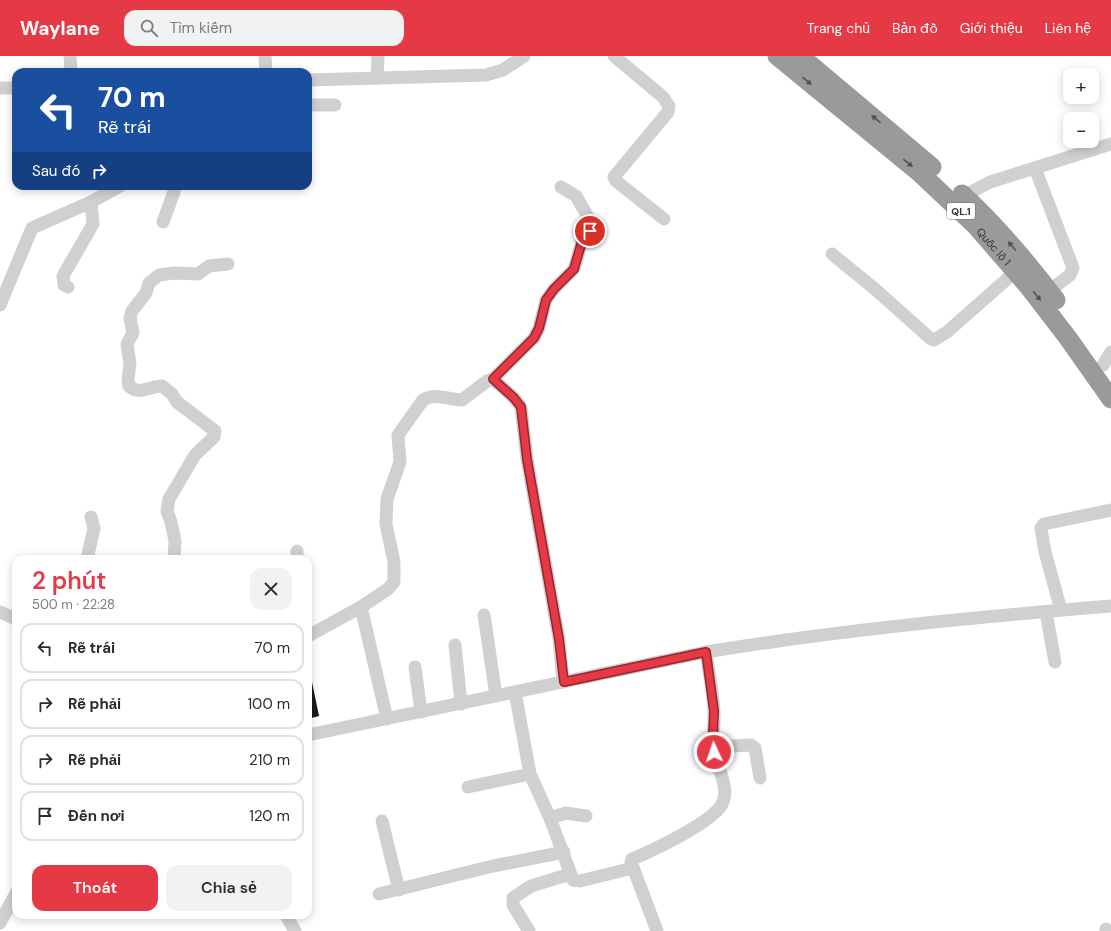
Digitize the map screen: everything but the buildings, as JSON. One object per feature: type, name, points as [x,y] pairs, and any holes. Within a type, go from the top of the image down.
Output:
[{"type":"highway","name":"Quốc lộ 1","points":[[777,56],[921,174],[975,224],[1016,271],[1068,338],[1111,399]]},
{"type":"highway","name":"Quốc lộ 1","points":[[800,56],[910,148],[984,215],[1049,291],[1108,365]]},
{"type":"street","points":[[70,56],[71,68]]},
{"type":"street","points":[[264,56],[266,68]]},
{"type":"street","points":[[377,78],[378,56]]},
{"type":"street","points":[[312,80],[486,75],[503,70],[524,56]]},
{"type":"street","points":[[614,56],[663,97],[668,106],[668,112],[614,177],[616,181],[664,218]]},
{"type":"street","points":[[0,88],[12,88]]},
{"type":"street","points":[[312,105],[335,105]]},
{"type":"street","points":[[964,196],[983,185],[1111,144]]},
{"type":"street","points":[[1035,168],[1073,268],[1070,275],[1049,291]]},
{"type":"street","points":[[312,634],[360,607],[388,589],[394,582],[394,562],[386,520],[387,499],[400,462],[398,438],[400,432],[423,400],[435,396],[462,400],[487,381],[493,379],[534,338],[539,328],[546,300],[554,289],[574,269],[583,238],[590,231],[587,215],[576,196],[561,187]]},
{"type":"street","points":[[0,305],[32,228],[91,202],[113,190]]},
{"type":"street","points":[[163,222],[174,190]]},
{"type":"street","points":[[68,287],[64,285],[63,276],[93,224],[91,202]]},
{"type":"street","points":[[832,254],[934,340],[947,332],[1016,271]]},
{"type":"street","points":[[174,555],[175,541],[167,511],[169,499],[195,455],[214,437],[215,431],[178,402],[172,394],[162,386],[136,391],[129,386],[128,379],[130,364],[127,344],[133,333],[130,318],[132,311],[146,293],[147,286],[159,275],[174,273],[198,274],[209,266],[228,264]]},
{"type":"street","points":[[493,379],[514,398],[521,407],[527,459],[559,639],[564,682]]},
{"type":"street","points":[[1061,610],[1045,552],[1041,528],[1044,524],[1111,510]]},
{"type":"street","points":[[91,517],[94,528],[91,555]]},
{"type":"street","points":[[312,734],[706,652],[783,639],[1111,606]]},
{"type":"street","points":[[360,607],[387,719]]},
{"type":"street","points":[[0,612],[12,617]]},
{"type":"street","points":[[1046,612],[1055,662]]},
{"type":"street","points":[[484,614],[496,696]]},
{"type":"street","points":[[454,645],[461,704]]},
{"type":"street","points":[[657,931],[633,868],[631,862],[632,859],[659,848],[690,830],[719,809],[722,805],[725,793],[713,747],[714,711],[706,652]]},
{"type":"street","points":[[415,667],[421,712]]},
{"type":"street","points":[[515,692],[530,774],[564,852],[573,880],[580,881],[633,868]]},
{"type":"street","points":[[713,747],[751,745],[755,748],[760,778]]},
{"type":"street","points":[[468,787],[530,774]]},
{"type":"street","points":[[550,818],[566,813],[586,816]]},
{"type":"street","points":[[382,820],[399,890]]},
{"type":"street","points":[[379,894],[493,866],[564,852]]},
{"type":"street","points":[[530,931],[513,905],[513,898],[531,886],[570,874]]},
{"type":"street","points":[[0,923],[12,900]]},
{"type":"street","points":[[288,919],[292,930]]},
{"type":"route","points":[[590,231],[583,238],[574,269],[554,289],[546,300],[538,332],[534,338],[493,379],[519,403],[521,407],[527,459],[559,639],[564,682],[706,652],[714,711],[714,752]]}]
